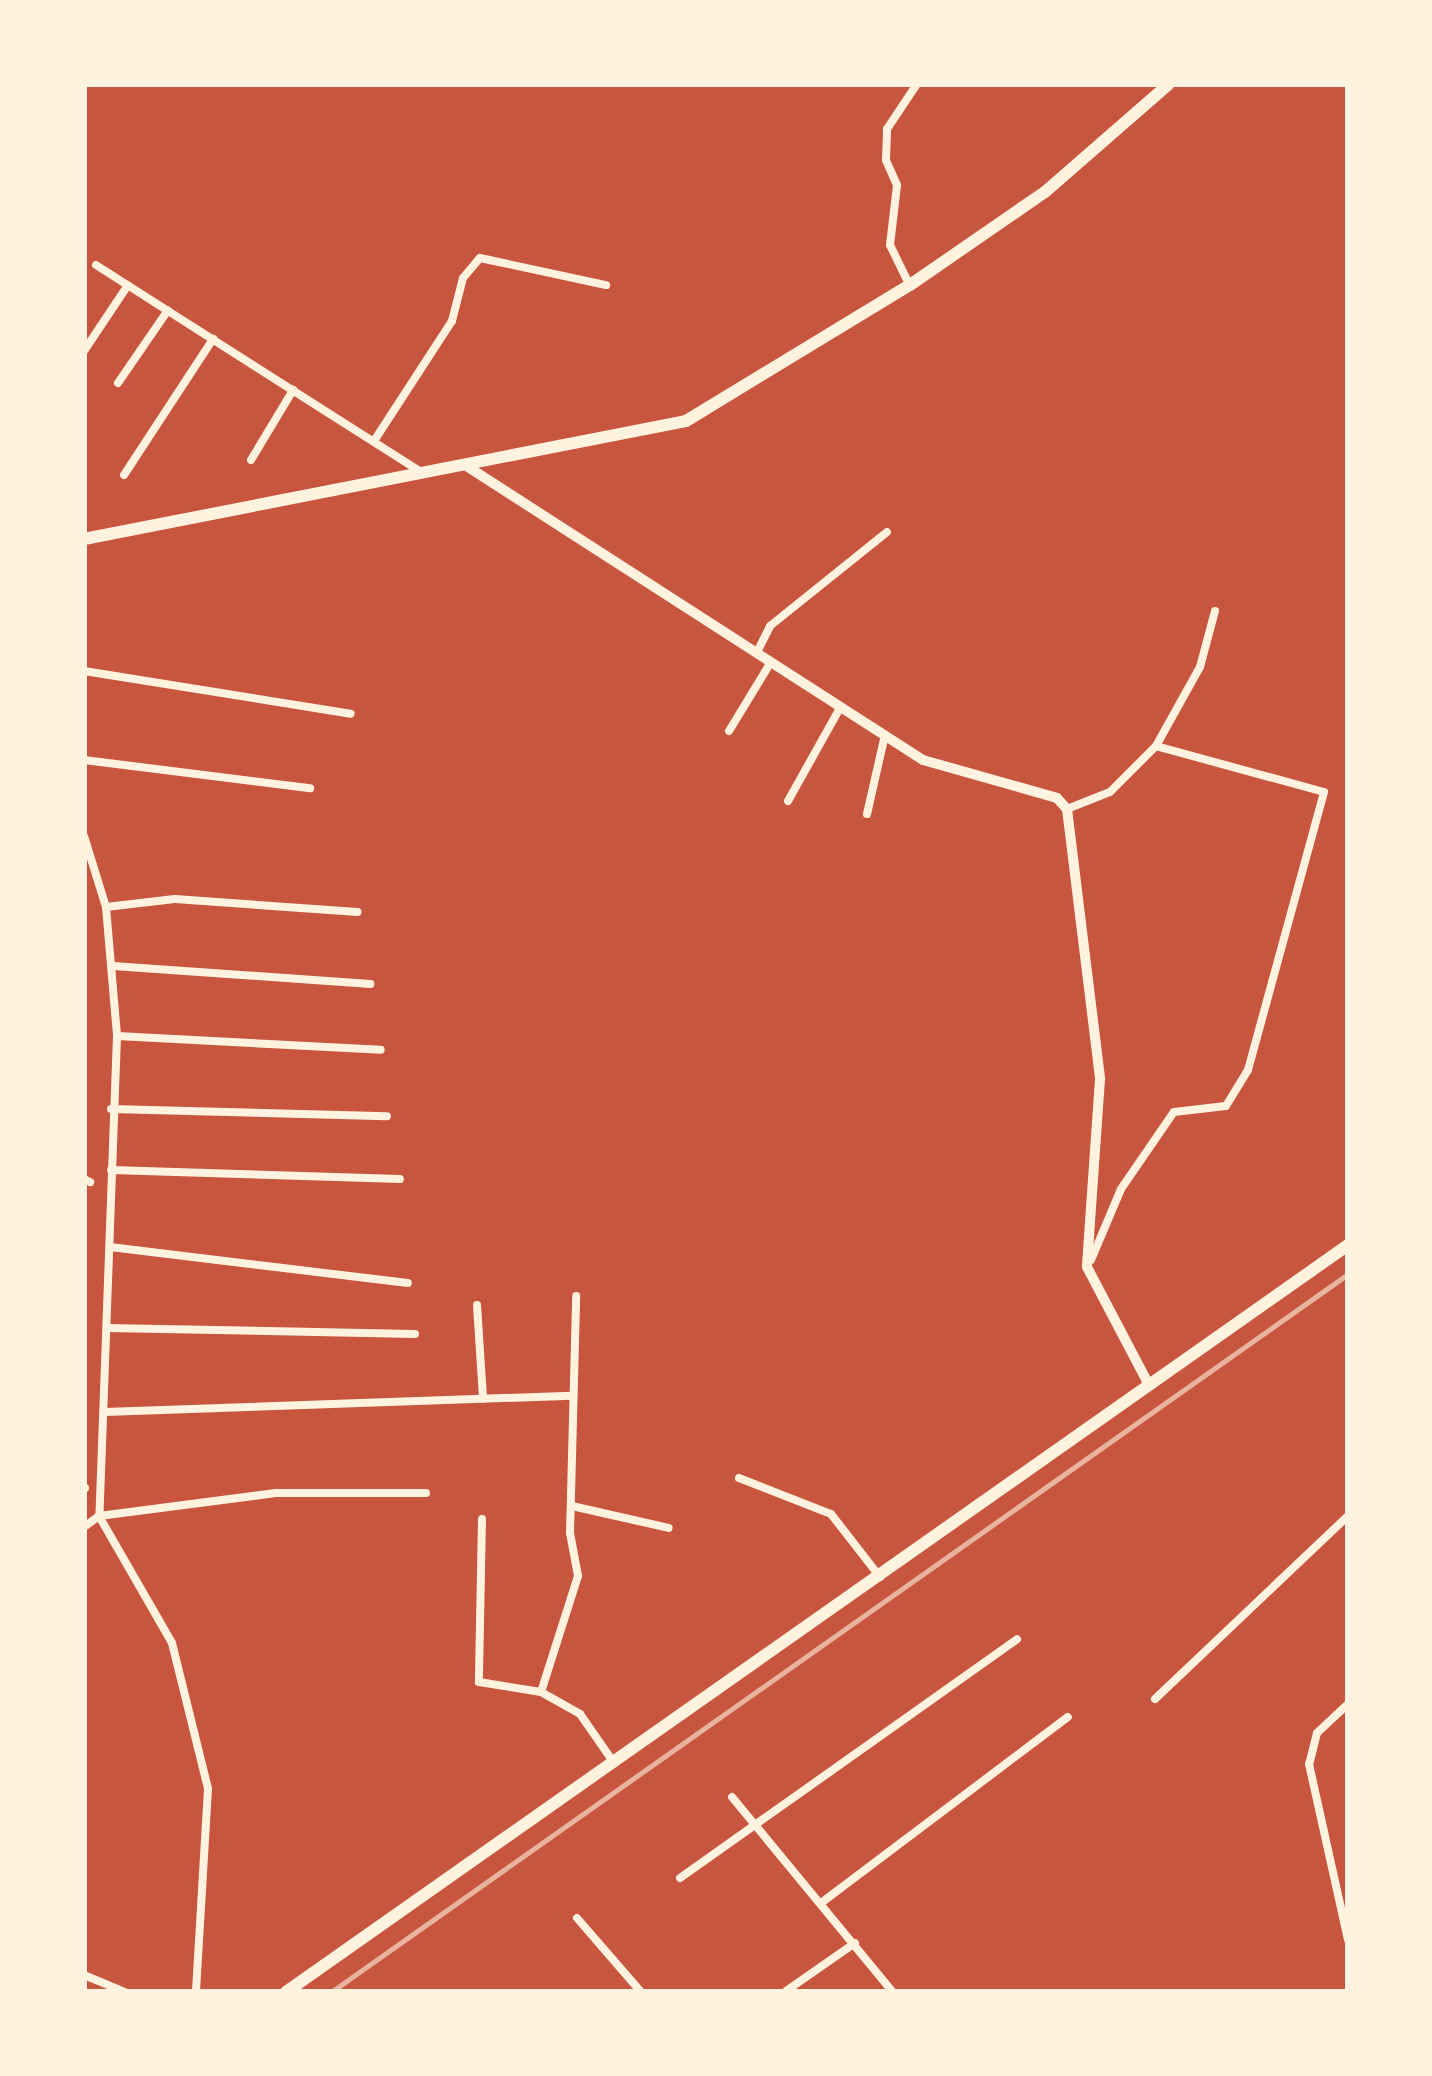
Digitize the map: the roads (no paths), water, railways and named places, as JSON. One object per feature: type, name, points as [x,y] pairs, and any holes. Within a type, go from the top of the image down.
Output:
[{"type":"main road","points":[[84,539],[686,421],[910,285],[1045,192],[1168,84]]},
{"type":"main road","points":[[286,1992],[881,1578],[1348,1245]]},
{"type":"street","points":[[910,285],[890,245],[897,185],[886,160],[886,129],[916,84]]},
{"type":"street","points":[[374,441],[452,321],[463,278],[480,258],[606,286]]},
{"type":"street","points":[[96,265],[424,474]]},
{"type":"street","points":[[84,351],[128,285]]},
{"type":"street","points":[[118,383],[168,310]]},
{"type":"street","points":[[124,475],[213,339]]},
{"type":"street","points":[[251,460],[293,390]]},
{"type":"street","points":[[468,467],[923,760],[1058,798],[1067,809],[1100,1079],[1087,1267],[1149,1385]]},
{"type":"street","points":[[757,652],[770,626],[886,532]]},
{"type":"street","points":[[1067,809],[1110,792],[1156,746],[1200,667],[1216,611]]},
{"type":"street","points":[[729,731],[771,662]]},
{"type":"street","points":[[84,670],[351,714]]},
{"type":"street","points":[[788,801],[840,708]]},
{"type":"street","points":[[867,814],[885,736]]},
{"type":"street","points":[[1087,1267],[1128,1176],[1174,1112],[1226,1106],[1248,1070],[1324,792],[1156,746]]},
{"type":"street","points":[[84,760],[310,788]]},
{"type":"street","points":[[84,836],[106,907],[117,1036],[99,1516],[172,1643],[208,1789],[196,1992]]},
{"type":"street","points":[[106,907],[176,899],[358,912]]},
{"type":"street","points":[[113,966],[370,984]]},
{"type":"street","points":[[117,1036],[381,1050]]},
{"type":"street","points":[[111,1109],[387,1116]]},
{"type":"street","points":[[111,1170],[400,1179]]},
{"type":"street","points":[[110,1247],[408,1282]]},
{"type":"street","points":[[541,1692],[578,1576],[572,1506],[576,1295]]},
{"type":"street","points":[[478,1305],[483,1399]]},
{"type":"street","points":[[106,1328],[415,1334]]},
{"type":"street","points":[[105,1412],[572,1396]]},
{"type":"street","points":[[739,1478],[831,1514],[881,1578]]},
{"type":"street","points":[[84,1527],[99,1516],[277,1493],[426,1493]]},
{"type":"street","points":[[572,1506],[669,1528]]},
{"type":"street","points":[[1156,1699],[1348,1516]]},
{"type":"street","points":[[482,1519],[479,1682],[541,1692],[580,1714],[615,1764]]},
{"type":"street","points":[[680,1878],[1017,1639]]},
{"type":"street","points":[[1348,1704],[1309,1747],[1348,1940]]},
{"type":"street","points":[[821,1903],[1068,1717]]},
{"type":"street","points":[[732,1797],[893,1992]]},
{"type":"street","points":[[577,1918],[640,1992]]},
{"type":"street","points":[[786,1991],[855,1943]]},
{"type":"street","points":[[84,1975],[125,1992]]},
{"type":"railway","points":[[331,1992],[1348,1274]]}]
